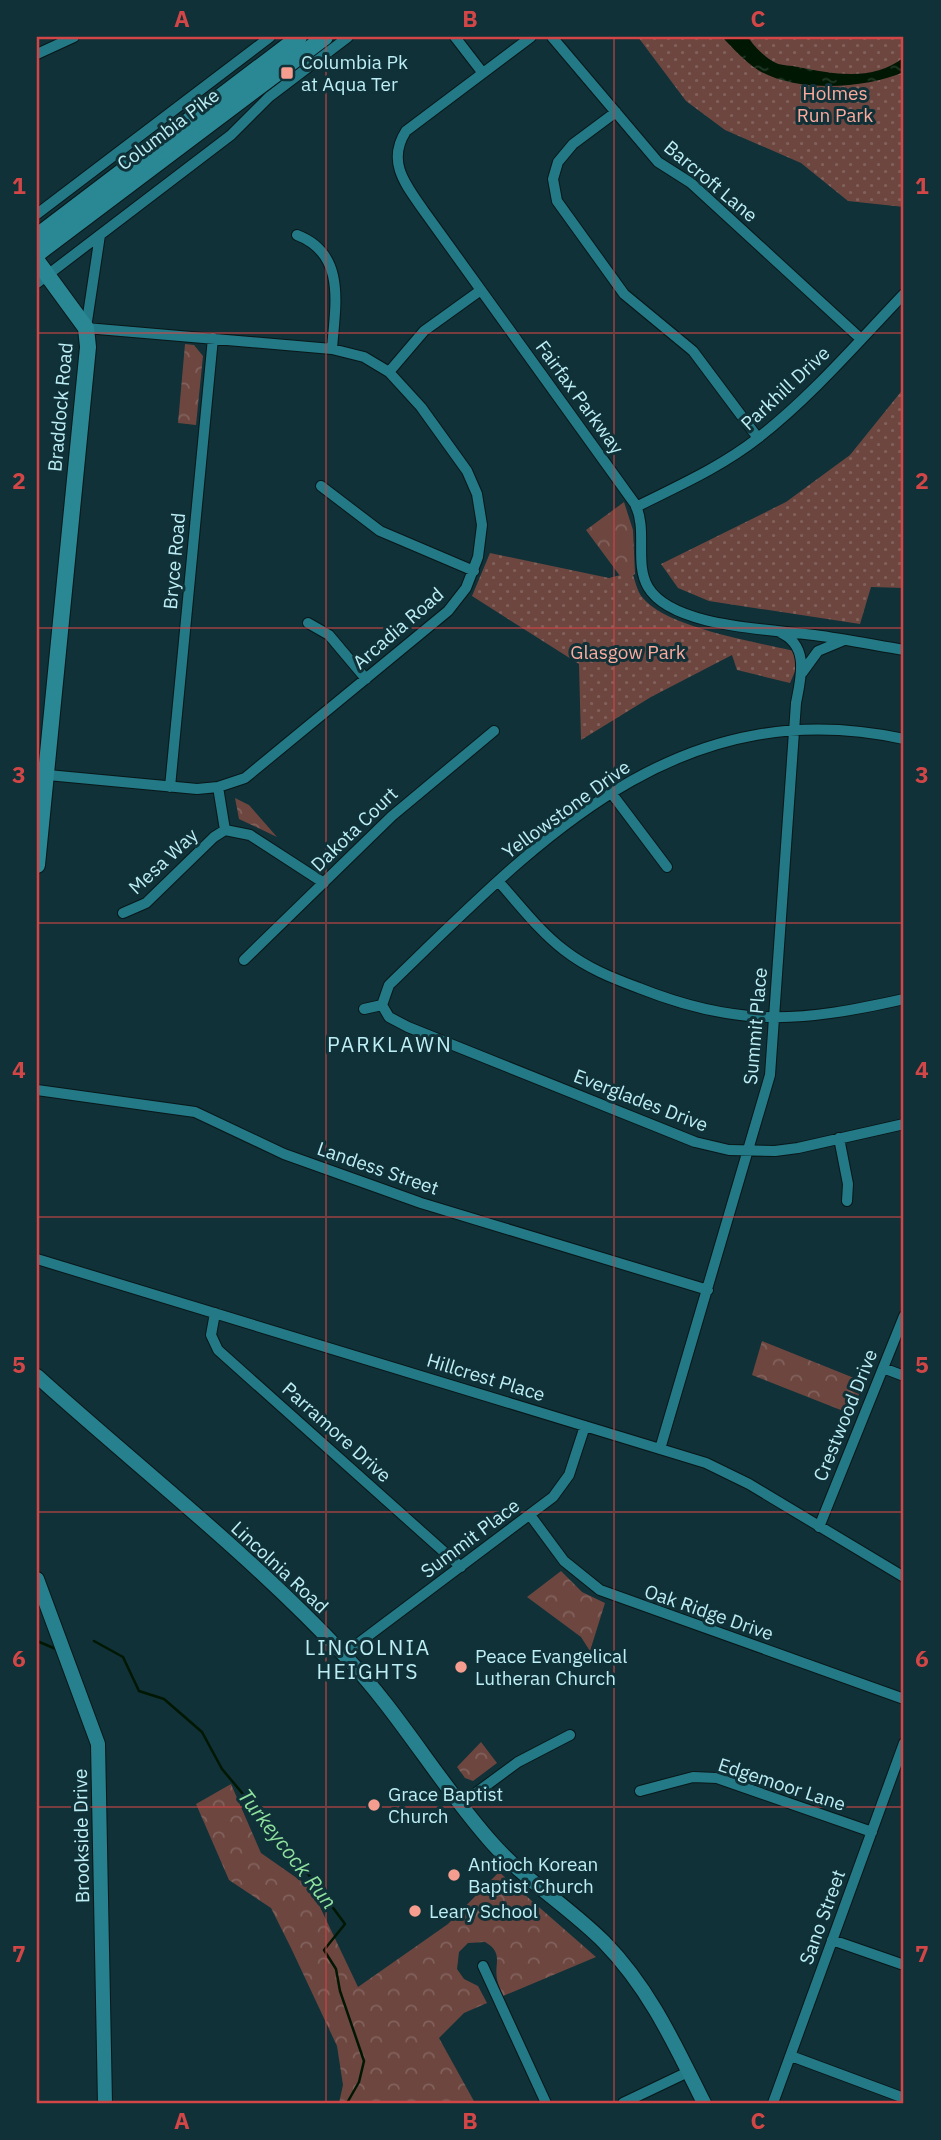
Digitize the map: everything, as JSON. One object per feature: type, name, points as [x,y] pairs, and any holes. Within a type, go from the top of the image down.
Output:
[{"type":"main road","name":"Columbia Pike","points":[[37,254],[283,58],[299,37]]},
{"type":"main road","name":"Columbia Pike","points":[[37,236],[283,58],[325,37]]},
{"type":"main road","name":"Braddock Road","points":[[37,261],[42,279],[86,328],[88,346],[42,774],[37,865]]},
{"type":"main road","name":"Lincolnia Road","points":[[37,1376],[195,1513],[344,1654],[389,1705],[495,1846],[603,1941],[627,1968],[660,2015],[704,2103]]},
{"type":"main road","name":"Brookside Drive","points":[[37,1579],[98,1744],[105,2103]]},
{"type":"street","points":[[37,54],[74,37]]},
{"type":"street","points":[[42,279],[231,135],[269,96],[348,37]]},
{"type":"street","points":[[455,37],[482,72],[531,37]]},
{"type":"street","name":"Barcroft Lane","points":[[552,37],[658,162],[701,191],[861,339]]},
{"type":"street","points":[[37,214],[265,38],[283,58]]},
{"type":"street","name":"Fairfax Parkway","points":[[482,72],[406,131],[396,158],[403,181],[636,507],[642,525],[644,575],[652,592],[662,601],[704,619],[904,650]]},
{"type":"street","points":[[616,112],[573,144],[558,162],[553,179],[557,201],[624,294],[693,351],[758,438]]},
{"type":"street","name":"Braddock Road","points":[[86,328],[100,235]]},
{"type":"street","points":[[297,235],[317,247],[336,278],[331,349]]},
{"type":"street","points":[[389,372],[424,331],[481,290]]},
{"type":"street","name":"Parkhill Drive","points":[[636,507],[698,476],[758,438],[805,397],[904,294]]},
{"type":"street","name":"Arcadia Road","points":[[42,774],[170,787],[218,787],[258,769],[448,611],[466,589],[474,571],[482,525],[471,479],[421,407],[389,372],[364,357],[331,349],[86,328]]},
{"type":"street","name":"Bryce Road","points":[[170,787],[213,338]]},
{"type":"street","points":[[321,486],[380,531],[474,571]]},
{"type":"street","points":[[308,623],[329,635],[366,679]]},
{"type":"street","name":"Summit Place","points":[[660,1449],[766,1096],[775,1019],[794,728],[801,676],[798,649],[787,636],[772,629]]},
{"type":"street","points":[[801,676],[818,651],[838,642],[855,641]]},
{"type":"street","name":"Yellowstone Drive","points":[[382,1005],[389,985],[498,881],[565,826],[652,769],[700,748],[757,733],[794,728],[849,729],[904,739]]},
{"type":"street","name":"Dakota Court","points":[[244,960],[419,791],[494,731]]},
{"type":"street","points":[[218,787],[225,830],[250,835],[324,883]]},
{"type":"street","points":[[611,794],[667,867]]},
{"type":"street","name":"Mesa Way","points":[[122,913],[146,903],[214,837],[225,830]]},
{"type":"street","points":[[498,881],[545,934],[594,970],[696,1008],[775,1019],[819,1017],[904,999]]},
{"type":"street","points":[[364,1009],[382,1005]]},
{"type":"street","name":"Everglades Drive","points":[[382,1005],[389,1017],[408,1027],[695,1142],[750,1152],[798,1148],[904,1124]]},
{"type":"street","name":"Landess Street","points":[[37,1090],[195,1112],[284,1154],[421,1203],[708,1290]]},
{"type":"street","points":[[839,1138],[848,1184],[847,1201]]},
{"type":"street","name":"Hillcrest Place","points":[[37,1259],[660,1449],[729,1474],[904,1577]]},
{"type":"street","name":"Parramore Drive","points":[[215,1313],[211,1335],[218,1350],[461,1567]]},
{"type":"street","name":"Crestwood Drive","points":[[819,1527],[904,1316]]},
{"type":"street","points":[[883,1368],[904,1376]]},
{"type":"street","name":"Summit Place","points":[[344,1654],[530,1515],[563,1487],[573,1467],[585,1426]]},
{"type":"street","name":"Oak Ridge Drive","points":[[530,1515],[564,1560],[600,1590],[904,1699]]},
{"type":"street","points":[[461,1804],[518,1762],[570,1735]]},
{"type":"street","name":"Sano Street","points":[[773,2103],[904,1743]]},
{"type":"street","name":"Edgemoor Lane","points":[[640,1791],[693,1777],[717,1779],[872,1832]]},
{"type":"street","points":[[832,1940],[904,1965]]},
{"type":"street","points":[[482,1966],[546,2103]]},
{"type":"street","points":[[790,2056],[904,2098]]},
{"type":"street","points":[[623,2103],[688,2072]]},
{"type":"green space","name":"Holmes Run Park","points":[[638,37],[904,37],[904,207],[848,201],[801,163],[725,130],[686,101]]},
{"type":"green space","points":[[185,344],[194,345],[203,356],[196,425],[178,423]]},
{"type":"green space","points":[[904,388],[904,588],[871,587],[860,624],[709,601],[678,588],[661,564],[786,502],[850,455]]},
{"type":"green space","points":[[624,502],[633,530],[635,574],[623,580],[586,530]]},
{"type":"green space","name":"Glasgow Park","points":[[490,553],[609,578],[632,572],[642,597],[654,608],[672,618],[717,633],[803,653],[790,683],[737,670],[732,655],[651,697],[581,740],[579,664],[472,596]]},
{"type":"green space","points":[[235,798],[249,805],[277,837],[239,819]]},
{"type":"green space","points":[[762,1341],[864,1382],[851,1414],[752,1375]]},
{"type":"green space","points":[[561,1571],[582,1592],[605,1603],[590,1651],[581,1637],[527,1597]]},
{"type":"green space","points":[[481,1742],[497,1763],[473,1781],[465,1778],[457,1767]]},
{"type":"green space","points":[[231,1784],[261,1853],[311,1888],[358,1987],[448,1924],[499,1872],[596,1957],[503,1996],[497,1979],[494,1950],[485,1942],[468,1943],[459,1952],[457,1969],[464,1979],[478,1986],[487,2003],[464,2013],[439,2038],[475,2103],[339,2103],[343,2085],[337,2046],[291,1948],[271,1908],[229,1880],[196,1804]]},
{"type":"water","points":[[722,37],[748,37],[764,55],[781,65],[853,74],[880,70],[904,57],[904,72],[851,85],[791,82],[758,70]]},
{"type":"waterway","name":"Turkeycock Run","points":[[37,1641],[56,1649]]},
{"type":"waterway","name":"Turkeycock Run","points":[[94,1641],[123,1657],[139,1691],[164,1699],[202,1732],[222,1769],[253,1806],[265,1828],[289,1848],[345,1924],[324,1950],[336,1969],[340,1991],[364,2061],[359,2082],[347,2103]]},
{"type":"place","name":"Columbia Pk at Aqua Ter","points":[[287,73]]},
{"type":"place","name":"Peace Evangelical Lutheran Church","points":[[461,1667]]},
{"type":"place","name":"Grace Baptist Church","points":[[374,1805]]},
{"type":"place","name":"Antioch Korean Baptist Church","points":[[454,1875]]},
{"type":"place","name":"Leary School","points":[[415,1911]]},
{"type":"district","name":"PARKLAWN","points":[[390,1045]]},
{"type":"district","name":"LINCOLNIA HEIGHTS","points":[[368,1660]]}]
